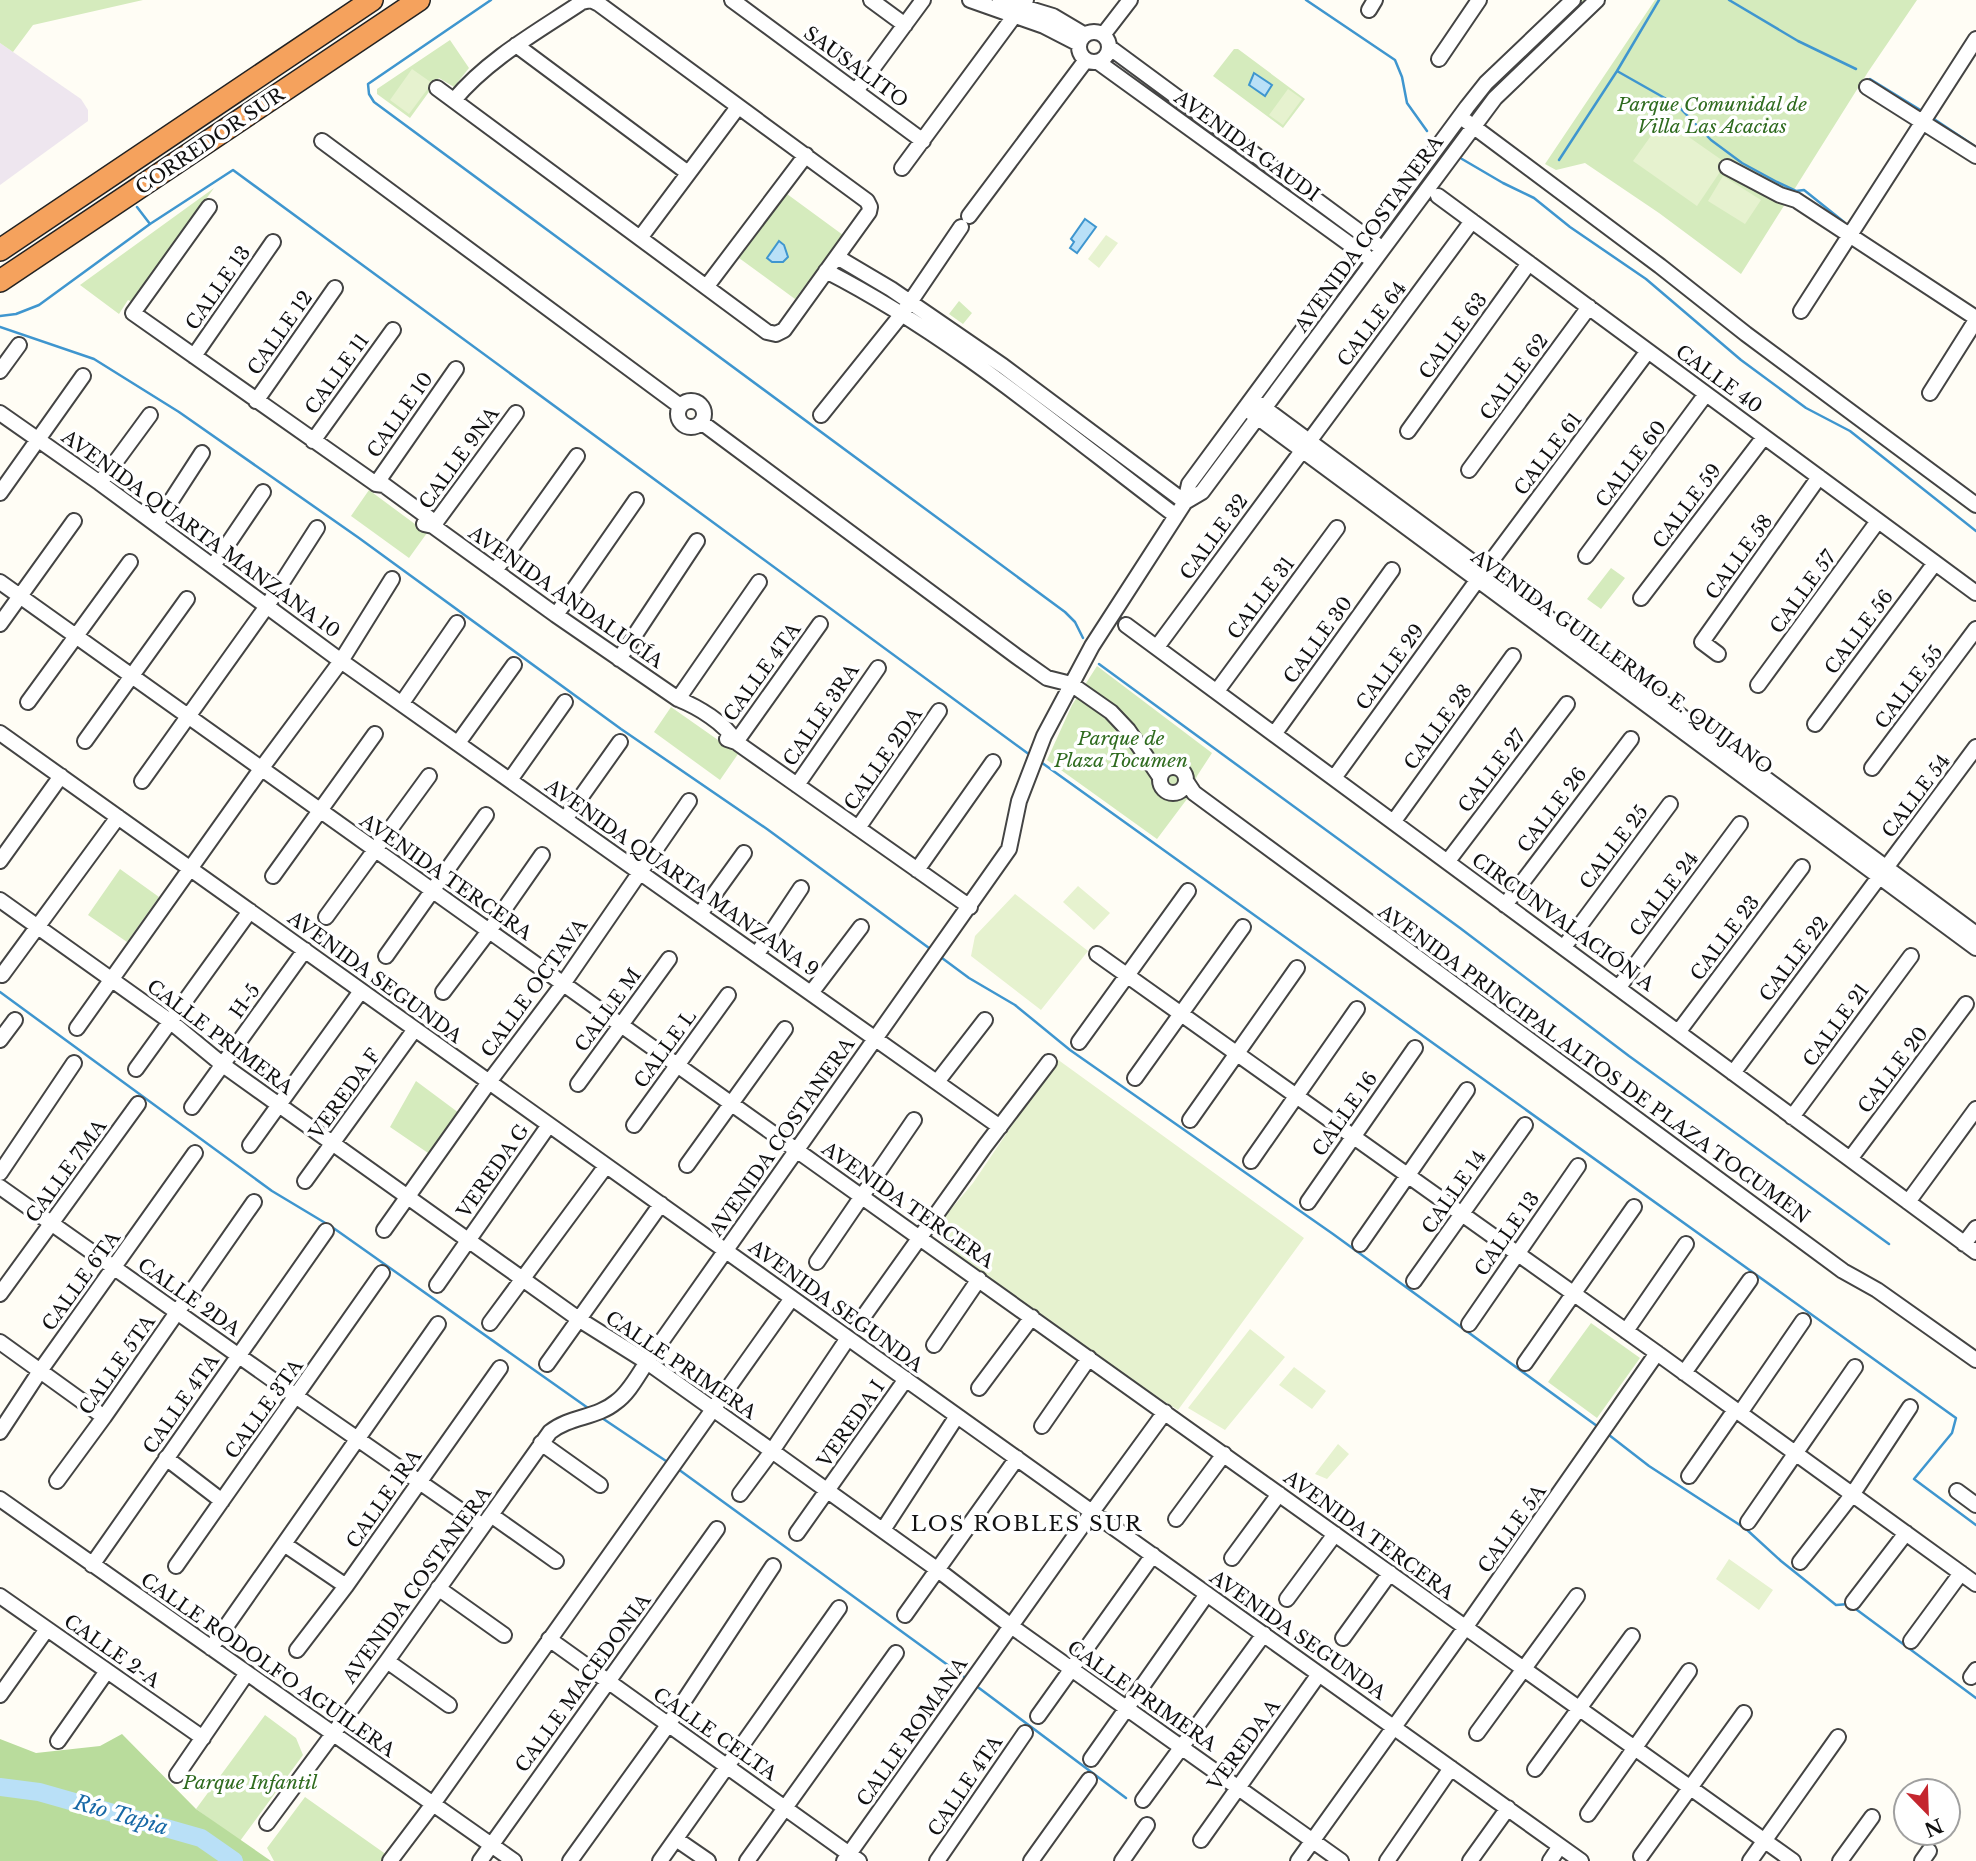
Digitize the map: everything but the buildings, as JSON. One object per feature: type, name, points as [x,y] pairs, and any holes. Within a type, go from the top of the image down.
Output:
[{"type":"highway","name":"CORREDOR SUR","points":[[0,250],[372,0]]},
{"type":"highway","name":"CORREDOR SUR","points":[[0,281],[419,0]]},
{"type":"street","points":[[437,88],[767,332],[776,334],[784,330],[869,212],[867,201],[591,0],[582,2],[516,45],[473,77],[454,100]]},
{"type":"street","name":"SAUSALITO","points":[[732,0],[923,141]]},
{"type":"street","points":[[871,0],[905,25]]},
{"type":"street","points":[[856,91],[923,0]]},
{"type":"street","points":[[970,0],[1020,8]]},
{"type":"street","points":[[1000,0],[1020,8],[1044,26],[1082,40]]},
{"type":"street","points":[[821,415],[908,304],[965,222],[1101,51],[1130,0]]},
{"type":"street","points":[[1439,59],[1479,0]]},
{"type":"street","name":"AVENIDA COSTANERA","points":[[267,1823],[387,1661],[541,1443],[559,1424],[597,1412],[618,1401],[647,1362],[1009,849],[1019,801],[1037,751],[1071,684],[1135,577],[1185,502],[1189,484],[1486,83],[1573,0]]},
{"type":"street","name":"AVENIDA COSTANERA","points":[[1185,502],[1202,492],[1494,98],[1597,0]]},
{"type":"street","points":[[902,168],[1020,8]]},
{"type":"street","points":[[1092,32],[1101,51],[1080,53],[1082,40],[1092,32]]},
{"type":"street","points":[[1801,311],[1976,39]]},
{"type":"street","points":[[516,45],[688,173]]},
{"type":"street","name":"AVENIDA GAUDI","points":[[1101,51],[1141,70],[1382,249]]},
{"type":"street","name":"AVENIDA GAUDI","points":[[1101,51],[1171,115],[1373,261]]},
{"type":"street","points":[[1867,86],[1976,156]]},
{"type":"street","points":[[1171,115],[1182,101]]},
{"type":"street","points":[[640,238],[738,107]]},
{"type":"street","points":[[1460,116],[1976,505]]},
{"type":"street","points":[[1211,143],[1218,127]]},
{"type":"street","points":[[322,141],[680,406],[678,414],[683,424],[694,426],[701,422],[1016,656],[1047,678],[1071,684],[1120,720],[1160,771],[1161,786],[1167,792],[1187,789],[1181,769],[1173,766],[1160,771]]},
{"type":"street","points":[[707,286],[806,155]]},
{"type":"street","points":[[1727,167],[1780,195],[1796,200],[1976,319],[1930,393]]},
{"type":"street","name":"CALLE 40","points":[[1438,196],[1976,593]]},
{"type":"street","name":"AVENIDA ANDALUCÍA","points":[[209,206],[134,313],[313,441],[376,484],[384,485],[429,518],[433,526],[678,699],[686,710],[714,731],[736,742],[970,907]]},
{"type":"street","name":"CALLE 64","points":[[1305,445],[1472,221]]},
{"type":"street","name":"CALLE 13","points":[[194,356],[273,242]]},
{"type":"street","points":[[837,257],[1003,366],[1185,502]]},
{"type":"street","name":"CALLE 63","points":[[1408,431],[1529,263]]},
{"type":"street","points":[[826,271],[908,304],[951,347],[1175,516]]},
{"type":"street","name":"CALLE 12","points":[[256,401],[335,288]]},
{"type":"street","name":"CALLE 62","points":[[1469,470],[1589,307]]},
{"type":"street","name":"CALLE 11","points":[[313,441],[393,330]]},
{"type":"street","points":[[0,371],[19,345]]},
{"type":"street","name":"CALLE 61","points":[[1481,575],[1648,351]]},
{"type":"street","points":[[994,379],[1003,366]]},
{"type":"street","name":"CALLE 10","points":[[376,484],[456,369]]},
{"type":"street","points":[[0,493],[83,376]]},
{"type":"street","name":"CALLE 60","points":[[1586,556],[1706,394]]},
{"type":"street","name":"AVENIDA GUILLERMO E. QUIJANO","points":[[1249,404],[1883,872],[1976,934]]},
{"type":"street","name":"AVENIDA QUARTA MANZANA 10","points":[[0,413],[100,483],[341,661]]},
{"type":"street","name":"CALLE 9NA","points":[[433,526],[516,413]]},
{"type":"street","points":[[100,483],[150,415]]},
{"type":"street","name":"CALLE 59","points":[[1641,598],[1764,437]]},
{"type":"street","name":"CALLE 32","points":[[1157,647],[1305,445]]},
{"type":"street","points":[[156,524],[202,453]]},
{"type":"street","points":[[495,571],[577,456]]},
{"type":"street","name":"CALLE 58","points":[[1718,654],[1702,642],[1819,477]]},
{"type":"street","points":[[213,566],[263,492]]},
{"type":"street","points":[[556,615],[636,500]]},
{"type":"street","points":[[0,624],[74,521]]},
{"type":"street","name":"CALLE 57","points":[[1758,685],[1878,521]]},
{"type":"street","points":[[142,781],[267,606],[317,528]]},
{"type":"street","name":"CALLE 31","points":[[1217,691],[1337,528]]},
{"type":"street","points":[[619,659],[697,541]]},
{"type":"street","points":[[28,702],[130,562]]},
{"type":"street","name":"CALLE 56","points":[[1815,724],[1935,563]]},
{"type":"street","name":"CALLE 30","points":[[1275,733],[1392,570]]},
{"type":"street","name":"CALLE 29","points":[[1334,778],[1481,575]]},
{"type":"street","points":[[77,1028],[341,661],[392,579]]},
{"type":"street","name":"AVENIDA TERCERA","points":[[0,582],[1793,1861]]},
{"type":"street","points":[[678,699],[759,582]]},
{"type":"street","points":[[85,741],[187,599]]},
{"type":"street","points":[[402,703],[457,623]]},
{"type":"street","name":"CALLE 4TA","points":[[736,742],[820,624]]},
{"type":"street","name":"CIRCUNVALACIÓN A","points":[[1126,625],[1970,1248]]},
{"type":"street","name":"CALLE 55","points":[[1872,768],[1976,629]]},
{"type":"street","name":"CALLE 28","points":[[1394,821],[1513,656]]},
{"type":"street","name":"AVENIDA QUARTA MANZANA 9","points":[[341,661],[1000,1127]]},
{"type":"street","points":[[458,743],[514,665]]},
{"type":"street","name":"CALLE 3RA","points":[[797,785],[878,668]]},
{"type":"street","points":[[510,780],[565,702]]},
{"type":"street","name":"CALLE 27","points":[[1448,861],[1567,704]]},
{"type":"street","name":"CALLE 2DA","points":[[858,828],[939,711]]},
{"type":"street","points":[[273,876],[375,734]]},
{"type":"street","name":"AVENIDA SEGUNDA","points":[[2,738],[61,776],[1581,1861]]},
{"type":"street","name":"CALLE 26","points":[[1505,905],[1631,739]]},
{"type":"street","points":[[566,818],[620,743]]},
{"type":"street","name":"CALLE 54","points":[[1883,872],[1976,747]]},
{"type":"street","points":[[918,870],[993,762]]},
{"type":"street","points":[[0,861],[61,776]]},
{"type":"street","points":[[326,917],[429,776]]},
{"type":"street","name":"AVENIDA PRINCIPAL ALTOS DE PLAZA TOCUMEN","points":[[1187,789],[1843,1271],[1877,1290],[1976,1360]]},
{"type":"street","name":"CALLE OCTAVA","points":[[384,1230],[489,1082],[563,984],[689,801]]},
{"type":"street","name":"CALLE 25","points":[[1564,947],[1670,804]]},
{"type":"street","points":[[386,956],[486,815]]},
{"type":"street","points":[[2,975],[118,817]]},
{"type":"street","name":"CALLE 24","points":[[1619,987],[1740,824]]},
{"type":"street","points":[[700,914],[744,853]]},
{"type":"street","points":[[443,992],[542,855]]},
{"type":"street","name":"CALLE 23","points":[[1679,1031],[1802,867]]},
{"type":"street","name":"AVENIDA GUILLERMO E. QUIJANO","points":[[1883,872],[1976,948]]},
{"type":"street","name":"CALLE 22","points":[[1733,1073],[1883,872]]},
{"type":"street","points":[[757,954],[801,888]]},
{"type":"street","points":[[1079,1042],[1188,891]]},
{"type":"street","name":"CALLE PRIMERA","points":[[0,900],[171,1022],[223,1065],[277,1104],[580,1320],[647,1362],[1341,1861]]},
{"type":"street","points":[[136,1069],[250,911]]},
{"type":"street","points":[[811,993],[861,927]]},
{"type":"street","points":[[1135,1077],[1243,928]]},
{"type":"street","name":"H-5","points":[[192,1107],[305,950]]},
{"type":"street","points":[[1097,954],[1976,1584]]},
{"type":"street","name":"CALLE 21","points":[[1792,1117],[1911,956]]},
{"type":"street","name":"CALLE M","points":[[578,1084],[669,959]]},
{"type":"street","points":[[1190,1120],[1297,968]]},
{"type":"street","points":[[250,1145],[361,990]]},
{"type":"street","name":"CALLE L","points":[[634,1125],[728,995]]},
{"type":"street","name":"CALLE 20","points":[[1850,1159],[1966,1004]]},
{"type":"street","points":[[1251,1161],[1357,1009]]},
{"type":"street","points":[[0,1040],[15,1020]]},
{"type":"street","points":[[937,1082],[985,1020]]},
{"type":"street","name":"VEREDA F","points":[[305,1181],[415,1029]]},
{"type":"street","points":[[687,1165],[785,1029]]},
{"type":"street","name":"CALLE 16","points":[[1308,1202],[1415,1048]]},
{"type":"street","points":[[866,1313],[1049,1062]]},
{"type":"street","points":[[0,1173],[74,1063]]},
{"type":"street","points":[[1360,1244],[1467,1090]]},
{"type":"street","name":"CALLE 7MA","points":[[0,1294],[138,1104]]},
{"type":"street","points":[[1908,1202],[1976,1109]]},
{"type":"street","points":[[817,1262],[914,1120]]},
{"type":"street","name":"VEREDA G","points":[[437,1285],[549,1125]]},
{"type":"street","name":"CALLE 14","points":[[1414,1281],[1525,1125]]},
{"type":"street","name":"CALLE 6TA","points":[[0,1432],[40,1371],[195,1153]]},
{"type":"street","points":[[491,1323],[606,1166]]},
{"type":"street","name":"CALLE 13","points":[[1468,1324],[1578,1166]]},
{"type":"street","name":"CALLE 2DA","points":[[0,1187],[420,1482],[556,1561]]},
{"type":"street","name":"CALLE 5TA","points":[[57,1481],[254,1202]]},
{"type":"street","points":[[547,1364],[661,1204]]},
{"type":"street","points":[[1525,1363],[1634,1207]]},
{"type":"street","points":[[1970,1248],[1976,1228]]},
{"type":"street","name":"CALLE 4TA","points":[[92,1565],[326,1231]]},
{"type":"street","points":[[1626,1331],[1686,1244]]},
{"type":"street","name":"CALLE 3TA","points":[[176,1566],[383,1273]]},
{"type":"street","points":[[934,1345],[979,1279]]},
{"type":"street","points":[[1684,1373],[1750,1280]]},
{"type":"street","points":[[390,1861],[792,1298]]},
{"type":"street","points":[[979,1388],[1032,1317]]},
{"type":"street","points":[[1689,1476],[1803,1321]]},
{"type":"street","points":[[211,1648],[438,1324]]},
{"type":"street","points":[[740,1494],[848,1338]]},
{"type":"street","points":[[0,1342],[104,1417]]},
{"type":"street","name":"CALLE 5A","points":[[1298,1861],[1657,1353]]},
{"type":"street","points":[[1042,1426],[1089,1358]]},
{"type":"street","points":[[1748,1522],[1855,1367]]},
{"type":"street","name":"CALLE 1RA","points":[[297,1650],[346,1586],[500,1368]]},
{"type":"street","name":"VEREDA I","points":[[797,1533],[906,1379]]},
{"type":"street","points":[[1800,1562],[1852,1494],[1910,1407]]},
{"type":"street","name":"CALLE ROMANA","points":[[851,1859],[971,1682],[1166,1412]]},
{"type":"street","points":[[883,1530],[957,1416]]},
{"type":"street","points":[[541,1443],[600,1485]]},
{"type":"street","points":[[1175,1519],[1224,1454]]},
{"type":"street","points":[[166,1458],[222,1501]]},
{"type":"street","points":[[905,1615],[1017,1458]]},
{"type":"street","points":[[1956,1491],[1976,1505]]},
{"type":"street","points":[[1232,1558],[1279,1494]]},
{"type":"street","name":"CALLE RODOLFO AGUILERA","points":[[0,1499],[513,1861]]},
{"type":"street","name":"CALLE MACEDONIA","points":[[480,1861],[718,1528]]},
{"type":"street","points":[[1853,1602],[1906,1533]]},
{"type":"street","points":[[1287,1599],[1335,1534]]},
{"type":"street","points":[[284,1544],[346,1586]]},
{"type":"street","points":[[1038,1716],[1153,1555]]},
{"type":"street","points":[[570,1861],[668,1725],[773,1566]]},
{"type":"street","points":[[1343,1638],[1390,1573]]},
{"type":"street","points":[[1911,1641],[1961,1573]]},
{"type":"street","points":[[438,1588],[504,1635]]},
{"type":"street","points":[[1091,1759],[1207,1594]]},
{"type":"street","name":"CALLE 2-A","points":[[0,1596],[203,1738]]},
{"type":"street","points":[[1477,1733],[1577,1596]]},
{"type":"street","points":[[660,1861],[839,1608]]},
{"type":"street","points":[[0,1695],[47,1629]]},
{"type":"street","points":[[1143,1800],[1264,1634]]},
{"type":"street","points":[[1535,1769],[1632,1636]]},
{"type":"street","name":"CALLE CELTA","points":[[549,1639],[787,1808],[851,1859]]},
{"type":"street","points":[[747,1861],[896,1653]]},
{"type":"street","points":[[387,1661],[449,1705]]},
{"type":"street","points":[[58,1741],[107,1671]]},
{"type":"street","points":[[1588,1814],[1689,1671]]},
{"type":"street","points":[[177,1775],[247,1673]]},
{"type":"street","name":"VEREDA A","points":[[1201,1840],[1319,1674]]},
{"type":"street","points":[[1642,1856],[1744,1713]]},
{"type":"street","name":"CALLE 4TA","points":[[937,1861],[1025,1733]]},
{"type":"street","points":[[1750,1861],[1838,1737]]},
{"type":"street","points":[[1387,1861],[1451,1768]]},
{"type":"street","points":[[1031,1861],[1089,1780]]},
{"type":"street","points":[[1470,1861],[1508,1808]]},
{"type":"street","points":[[1840,1861],[1872,1816]]},
{"type":"street","points":[[1122,1861],[1147,1825]]},
{"type":"street","points":[[676,1839],[708,1861]]},
{"type":"street","points":[[1550,1861],[1560,1846]]},
{"type":"shaded area","points":[[0,43],[81,99],[88,110],[88,121],[0,185]]},
{"type":"green space","points":[[0,0],[143,0],[33,25],[13,52],[0,43]]},
{"type":"green space","points":[[1580,0],[1588,0],[1490,96],[1486,95],[1486,93]]},
{"type":"green space","name":"Parque Comunidal de Villa Las Acacias","points":[[1655,0],[1917,0],[1868,72],[1741,274],[1659,213],[1585,163],[1556,170],[1545,164]]},
{"type":"green space","points":[[450,40],[469,68],[454,87],[439,78],[410,118],[377,94],[377,89]]},
{"type":"green space","points":[[1234,49],[1238,49],[1305,99],[1283,128],[1213,76]]},
{"type":"green space","points":[[412,69],[432,83],[409,114],[390,100]]},
{"type":"green space","points":[[1288,89],[1302,99],[1283,125],[1269,115]]},
{"type":"green space","points":[[1663,119],[1726,163],[1697,206],[1633,161]]},
{"type":"green space","points":[[1447,145],[1450,148],[1386,234],[1383,233]]},
{"type":"green space","points":[[1723,176],[1761,200],[1745,224],[1708,201]]},
{"type":"green space","points":[[214,188],[132,302],[128,300],[119,314],[80,285]]},
{"type":"green space","points":[[787,194],[843,235],[795,299],[739,258]]},
{"type":"green space","points":[[1106,235],[1118,243],[1099,268],[1088,259]]},
{"type":"green space","points":[[1357,267],[1359,271],[1267,396],[1263,396],[1263,392]]},
{"type":"green space","points":[[959,301],[972,313],[963,324],[949,314]]},
{"type":"green space","points":[[369,490],[427,533],[409,558],[351,516]]},
{"type":"green space","points":[[1611,568],[1625,578],[1601,609],[1587,599]]},
{"type":"green space","name":"Parque de Plaza Tocumen","points":[[1097,666],[1212,753],[1197,776],[1187,799],[1157,839],[1047,760],[1072,705]]},
{"type":"green space","points":[[671,707],[738,754],[720,780],[654,732]]},
{"type":"green space","points":[[120,869],[159,897],[127,942],[88,915]]},
{"type":"green space","points":[[1078,886],[1110,913],[1094,930],[1063,902]]},
{"type":"green space","points":[[1015,894],[1088,951],[1041,1010],[971,956],[975,936]]},
{"type":"green space","points":[[1057,1059],[1304,1238],[1178,1410],[1017,1307],[932,1232],[973,1183]]},
{"type":"green space","points":[[416,1081],[459,1113],[431,1155],[390,1127]]},
{"type":"green space","points":[[1591,1323],[1640,1358],[1597,1418],[1548,1382]]},
{"type":"green space","points":[[1250,1329],[1285,1357],[1225,1430],[1188,1408]]},
{"type":"green space","points":[[1294,1367],[1326,1391],[1312,1409],[1279,1385]]},
{"type":"green space","points":[[1338,1444],[1349,1454],[1327,1479],[1315,1474]]},
{"type":"green space","points":[[1729,1559],[1773,1590],[1759,1610],[1716,1579]]},
{"type":"green space","name":"Parque Infantil","points":[[265,1715],[296,1738],[303,1755],[240,1841],[196,1809]]},
{"type":"green space","points":[[122,1734],[196,1809],[271,1861],[0,1861],[0,1739],[36,1753],[100,1746]]},
{"type":"green space","points":[[305,1797],[387,1855],[383,1861],[274,1861],[267,1848]]},
{"type":"water","points":[[1254,73],[1272,85],[1265,96],[1249,85]]},
{"type":"water","points":[[1085,219],[1096,227],[1077,253],[1070,248],[1074,242],[1071,239]]},
{"type":"water","points":[[779,241],[784,245],[788,257],[783,262],[772,262],[767,258]]},
{"type":"waterway","points":[[491,0],[368,84],[369,94],[374,102],[1065,612],[1075,622],[1083,638]]},
{"type":"waterway","points":[[1306,0],[1395,60],[1402,77],[1407,103],[1427,131]]},
{"type":"waterway","points":[[1559,160],[1659,0]]},
{"type":"waterway","points":[[1729,0],[1798,41],[1856,69]]},
{"type":"waterway","points":[[1617,71],[1677,105],[1711,140],[1742,163],[1796,191],[1804,190],[1844,222]]},
{"type":"waterway","points":[[1870,79],[1922,111]]},
{"type":"waterway","points":[[1934,119],[1976,147]]},
{"type":"waterway","points":[[1462,159],[1534,198],[1570,227],[1646,279],[1741,360],[1806,408],[1850,431],[1976,531]]},
{"type":"waterway","points":[[137,207],[150,224],[233,170],[1030,755]]},
{"type":"waterway","points":[[0,316],[16,314],[39,305],[150,224]]},
{"type":"waterway","points":[[0,327],[94,359],[179,412],[359,538],[621,729],[767,829],[929,948]]},
{"type":"waterway","points":[[1099,664],[1460,928],[1629,1056],[1889,1244]]},
{"type":"waterway","points":[[1038,760],[1956,1418],[1952,1433],[1914,1479],[1976,1525]]},
{"type":"waterway","points":[[942,958],[969,978],[1015,1005],[1070,1050],[1333,1234],[1597,1426]]},
{"type":"waterway","points":[[0,992],[272,1191],[332,1227],[588,1408]]},
{"type":"waterway","points":[[599,1416],[669,1463]]},
{"type":"waterway","points":[[1609,1435],[1649,1466],[1746,1529],[1836,1605],[1849,1604],[1976,1698]]},
{"type":"waterway","points":[[678,1469],[967,1679]]},
{"type":"waterway","points":[[975,1685],[1126,1798]]},
{"type":"waterway","name":"Río Tapia","points":[[0,1787],[39,1792],[201,1838],[234,1861]]},
{"type":"district","name":"LOS ROBLES SUR","points":[[1027,1524]]}]
